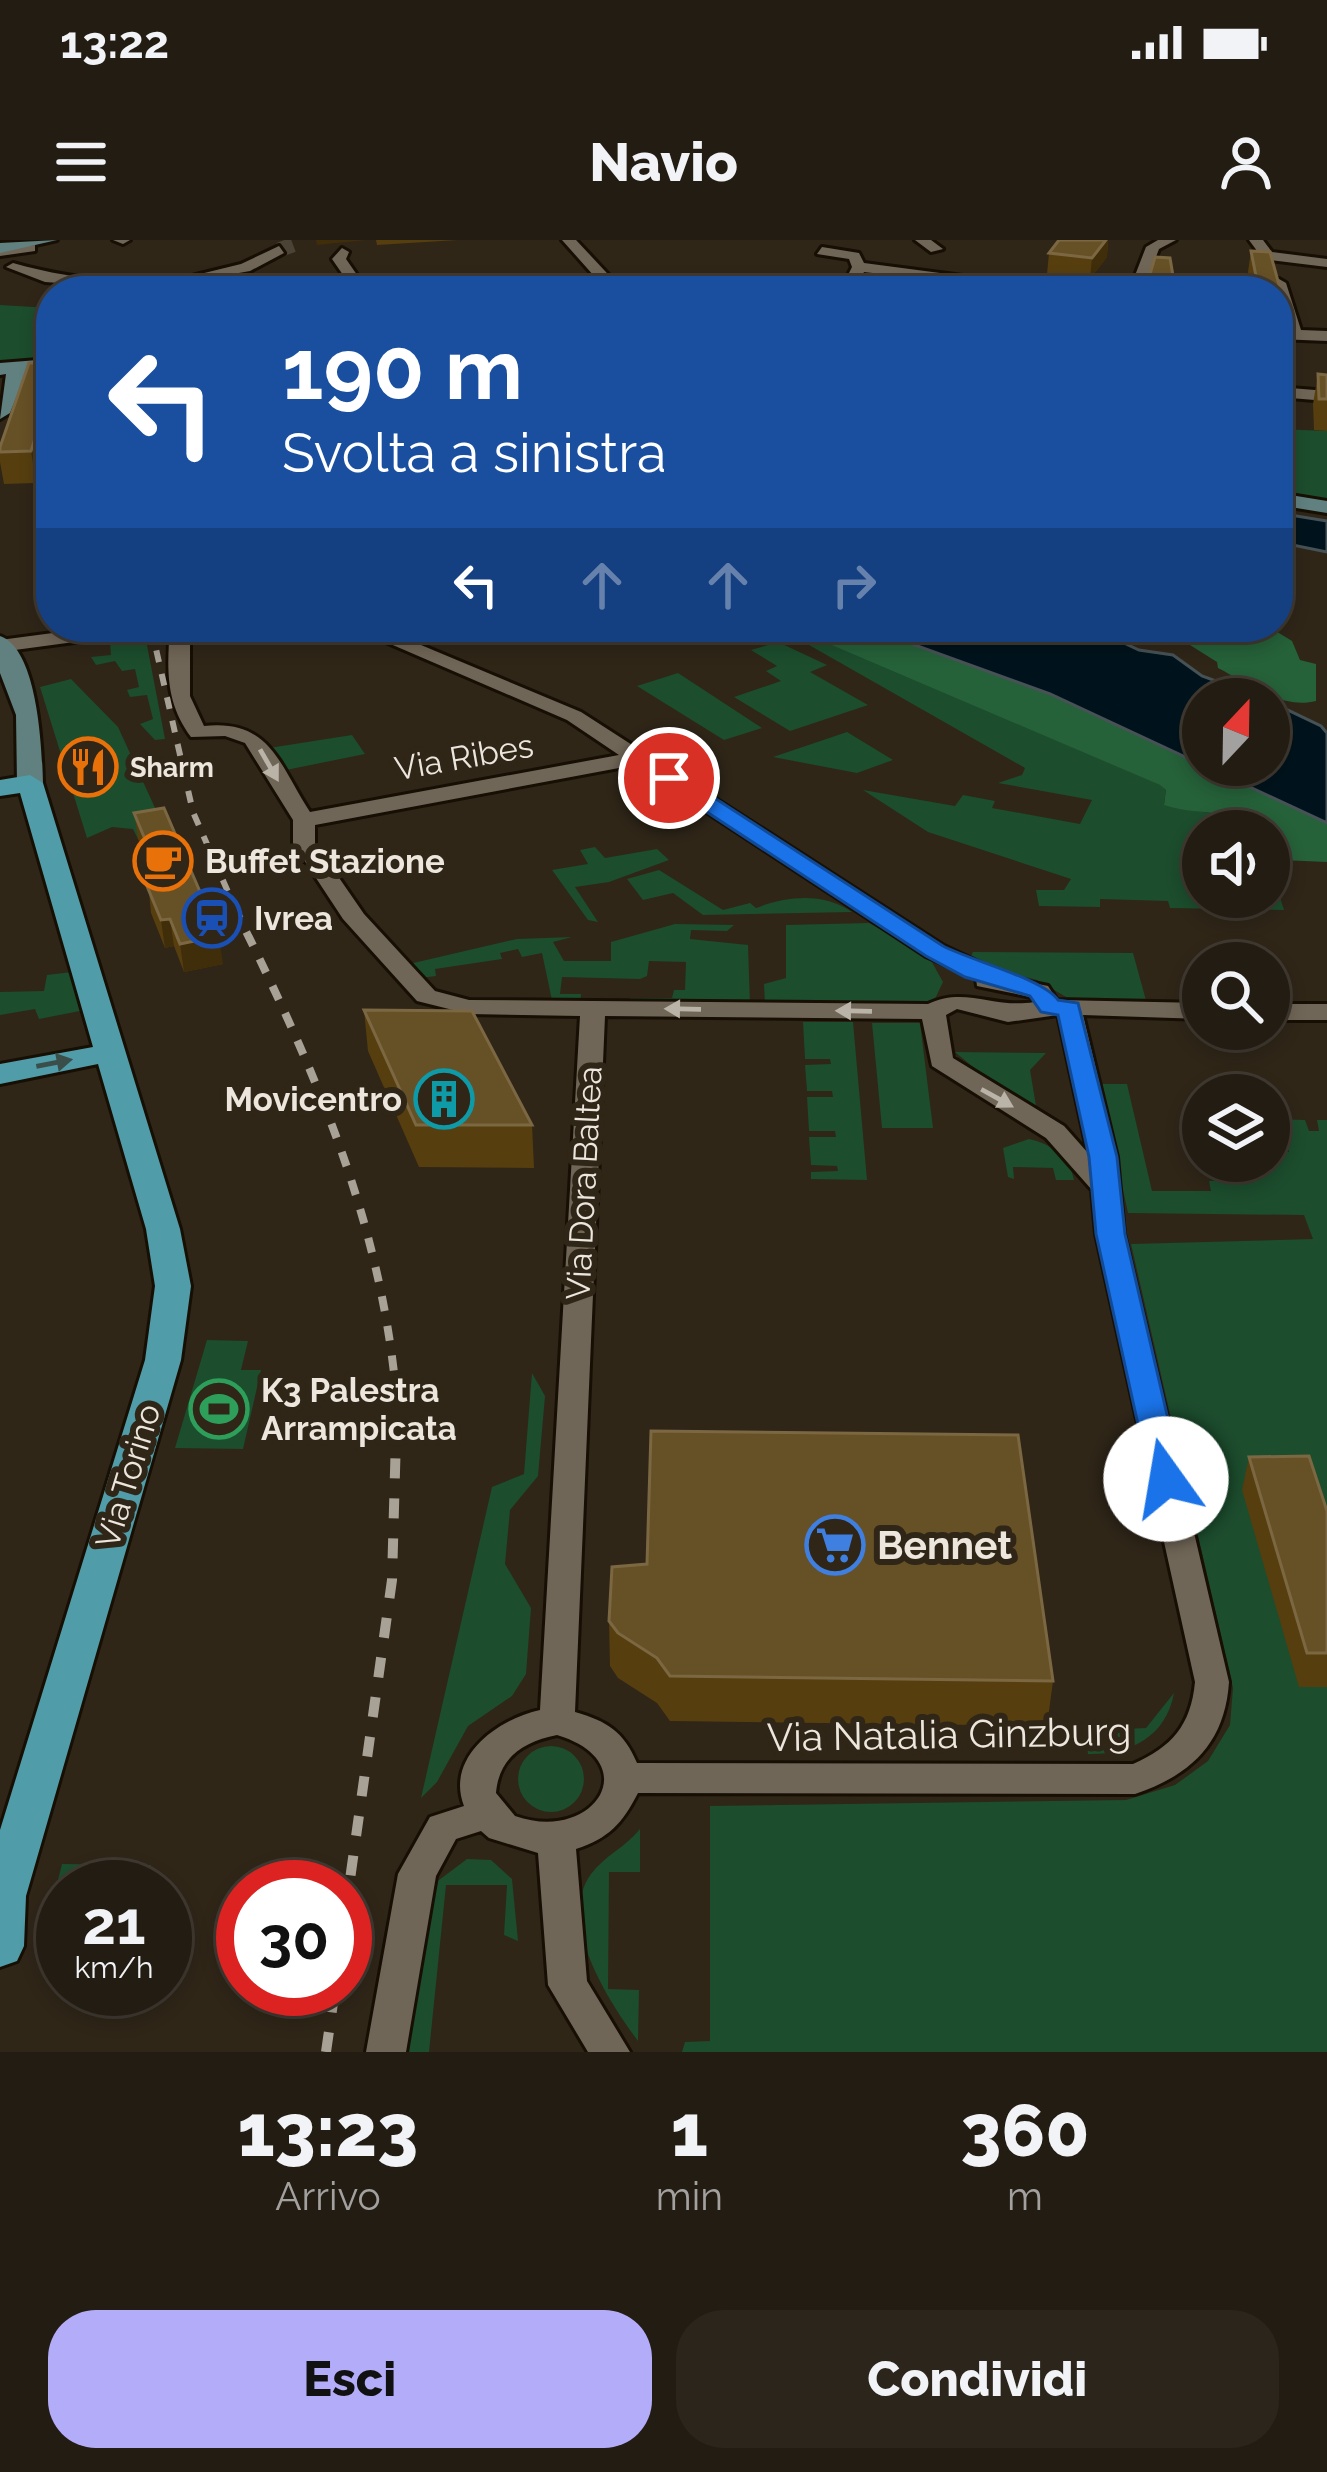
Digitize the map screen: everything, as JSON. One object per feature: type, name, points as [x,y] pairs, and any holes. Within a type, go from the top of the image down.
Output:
[{"type":"main road","points":[[0,250],[50,240]]},
{"type":"main road","points":[[8,385],[36,372]]},
{"type":"main road","points":[[1293,501],[1327,507]]},
{"type":"main road","points":[[1,645],[29,717],[15,785]]},
{"type":"main road","name":"Via Torino","points":[[0,1946],[2,1898],[163,1360],[172,1313],[163,1229],[109,1053],[15,785]]},
{"type":"main road","points":[[0,1074],[109,1053]]},
{"type":"street","points":[[569,240],[602,276]]},
{"type":"street","points":[[1142,276],[1153,247],[1168,240]]},
{"type":"street","points":[[1256,240],[1275,276]]},
{"type":"street","points":[[4,277],[27,246]]},
{"type":"street","points":[[212,276],[245,268],[279,250]]},
{"type":"street","points":[[822,251],[854,256],[859,267]]},
{"type":"street","points":[[342,252],[339,260],[350,276]]},
{"type":"street","points":[[1274,271],[1327,263]]},
{"type":"street","points":[[859,267],[954,276]]},
{"type":"street","points":[[854,276],[859,267]]},
{"type":"street","points":[[910,276],[914,271]]},
{"type":"street","points":[[4,277],[36,278]]},
{"type":"street","points":[[4,277],[36,278]]},
{"type":"street","points":[[1293,334],[1327,336]]},
{"type":"street","points":[[1293,393],[1327,396]]},
{"type":"street","points":[[1,645],[36,640]]},
{"type":"street","points":[[179,642],[176,677],[191,726],[198,733],[226,730],[253,739],[304,820],[304,843],[355,919],[426,996],[470,1007],[947,1002],[1008,1014],[1059,1007],[1182,1010]]},
{"type":"street","points":[[393,642],[551,704],[934,951],[1004,982],[1039,991],[1059,1007]]},
{"type":"street","name":"Via Ribes","points":[[304,820],[637,758]]},
{"type":"street","points":[[934,951],[956,978],[947,1002],[940,1061],[1054,1132],[1102,1184]]},
{"type":"street","points":[[947,1002],[978,982],[1004,982]]},
{"type":"street","name":"Via Natalia Ginzburg","points":[[623,1778],[1118,1780],[1167,1767],[1206,1728],[1211,1682],[1102,1184],[1103,1157],[1059,1007]]},
{"type":"street","name":"Via Dora Baltea","points":[[557,1721],[593,1009]]},
{"type":"street","points":[[1290,1012],[1327,1012]]},
{"type":"street","points":[[557,1721],[602,1736],[620,1758],[623,1778],[608,1816],[583,1832],[556,1839],[526,1837],[488,1813],[477,1783],[487,1753],[514,1730],[557,1721]]},
{"type":"street","points":[[386,2052],[417,1874],[443,1828],[488,1813]]},
{"type":"street","points":[[556,1839],[568,1985],[610,2052]]},
{"type":"green space","points":[[0,305],[36,307],[36,360],[0,363]]},
{"type":"green space","points":[[1293,430],[1327,431],[1327,502],[1293,496]]},
{"type":"green space","points":[[146,642],[165,739],[155,740],[140,724],[153,719],[147,695],[130,697],[127,690],[139,687],[135,669],[122,671],[115,661],[96,665],[91,657],[111,655],[110,643]]},
{"type":"green space","points":[[778,642],[827,665],[810,672],[868,705],[790,731],[734,697],[781,681],[766,671],[777,666],[751,650]]},
{"type":"green space","points":[[804,642],[829,642],[1161,785],[1166,790],[1164,804],[1194,810],[1182,810],[1182,908],[1170,908],[1168,901],[1100,899],[1100,907],[1039,906],[1036,890],[1064,890],[1071,879],[928,832],[863,790],[955,806],[963,795],[995,801],[992,808],[1080,824],[1092,800],[998,783],[1022,775],[1025,768]]},
{"type":"green space","points":[[825,642],[906,642],[1050,694],[1182,755],[1182,786],[1248,786],[1327,823],[1327,862],[1290,860],[1290,810],[1181,809],[1164,805],[1166,790]]},
{"type":"green space","points":[[1185,642],[1292,642],[1300,660],[1316,664],[1316,701],[1290,702],[1290,678],[1236,678],[1218,668],[1217,662]]},
{"type":"green space","points":[[678,673],[762,728],[724,740],[637,686]]},
{"type":"green space","points":[[71,679],[118,727],[167,834],[138,839],[133,829],[112,827],[87,838],[40,687]]},
{"type":"green space","points":[[847,732],[893,760],[857,773],[773,757]]},
{"type":"green space","points":[[352,735],[365,754],[281,771],[269,748]]},
{"type":"green space","points":[[595,847],[605,858],[657,849],[669,860],[609,882],[575,887],[598,922],[588,920],[552,870],[588,864],[580,850]]},
{"type":"green space","points":[[659,870],[723,910],[805,898],[829,901],[852,912],[703,915],[673,893],[643,900],[627,879]]},
{"type":"green space","points":[[869,923],[928,955],[943,982],[934,1001],[765,1005],[764,984],[786,978],[786,925]]},
{"type":"green space","points":[[675,924],[734,925],[727,931],[691,930],[690,939],[748,945],[750,1005],[629,1005],[630,998],[672,998],[674,990],[685,990],[686,962],[649,961],[647,976],[640,979],[562,977],[560,994],[581,994],[580,1006],[553,1005],[542,953],[522,957],[518,949],[500,953],[502,959],[435,969],[436,976],[420,978],[409,964],[517,939],[572,937],[553,942],[564,961],[611,961],[611,942]]},
{"type":"green space","points":[[973,952],[1133,953],[1147,1004],[1073,1001],[1037,980],[968,962]]},
{"type":"green space","points":[[72,972],[85,1010],[39,1019],[35,1009],[0,1015],[0,992],[44,991],[47,975]]},
{"type":"green space","points":[[803,1022],[853,1022],[867,1180],[811,1179],[811,1172],[838,1171],[837,1166],[811,1165],[809,1137],[836,1137],[835,1131],[809,1131],[807,1097],[833,1097],[832,1091],[807,1091],[805,1065],[831,1064],[830,1059],[805,1059]]},
{"type":"green space","points":[[872,1023],[920,1023],[933,1128],[882,1128]]},
{"type":"green space","points":[[955,1052],[1046,1053],[1030,1070],[1036,1106],[996,1086]]},
{"type":"green space","points":[[1100,1084],[1127,1084],[1152,1191],[1211,1191],[1209,1182],[1290,1182],[1290,1120],[1305,1120],[1309,1131],[1319,1131],[1317,1120],[1327,1120],[1327,2052],[682,2052],[685,2042],[710,2041],[710,1806],[1126,1800],[1175,1785],[1208,1761],[1230,1725],[1233,1688],[1131,1244],[1313,1239],[1304,1215],[1128,1213]]},
{"type":"green space","points":[[1029,1139],[1058,1153],[1074,1180],[1056,1180],[1053,1168],[1013,1167],[1014,1179],[1008,1177],[1003,1148]]},
{"type":"green space","name":"K3 Palestra Arrampicata","points":[[207,1340],[248,1341],[241,1370],[261,1370],[243,1449],[175,1448]]},
{"type":"green space","points":[[532,1373],[545,1396],[538,1476],[510,1510],[505,1564],[531,1608],[526,1674],[512,1696],[468,1726],[437,1782],[421,1798],[492,1487],[524,1474]]},
{"type":"green space","points":[[1174,1693],[1163,1721],[1144,1740],[1118,1751],[1088,1754],[1085,1731],[1146,1728]]},
{"type":"green space","points":[[551,1746],[574,1756],[584,1779],[574,1802],[551,1812],[528,1802],[518,1779],[528,1756]]},
{"type":"green space","points":[[640,1829],[640,1872],[609,1872],[608,1989],[639,1990],[638,2041],[591,1961],[580,1915],[582,1893],[591,1874]]},
{"type":"green space","points":[[467,1859],[491,1860],[512,1879],[518,1941],[504,1935],[507,1885],[446,1885],[429,2052],[407,2052],[435,1883]]},
{"type":"water","points":[[1293,515],[1327,521],[1327,552],[1293,545]]},
{"type":"water","points":[[906,642],[1122,642],[1173,655],[1207,678],[1182,678],[1182,755],[1050,694]]},
{"type":"water","points":[[1290,711],[1327,733],[1327,823],[1248,786],[1290,786]]},
{"type":"building","points":[[1059,240],[1106,240],[1092,258],[1049,253]]},
{"type":"building","points":[[1251,251],[1270,252],[1277,276],[1256,276]]},
{"type":"building","points":[[1155,257],[1170,258],[1173,276],[1149,276]]},
{"type":"building","points":[[29,363],[36,363],[36,435],[31,451],[0,452]]},
{"type":"building","points":[[1318,374],[1327,375],[1327,399],[1319,399]]},
{"type":"building","points":[[164,808],[219,936],[180,944],[170,919],[161,920],[147,886],[157,884],[145,857],[152,856],[134,813]]},
{"type":"building","points":[[364,1010],[472,1011],[532,1125],[416,1125]]},
{"type":"building","name":"Bennet","points":[[651,1431],[1018,1435],[1053,1681],[670,1676],[657,1658],[618,1633],[609,1621],[612,1567],[647,1564]]},
{"type":"building","points":[[1309,1456],[1327,1511],[1327,1653],[1307,1653],[1249,1457]]},
{"type":"tunnel","points":[[279,250],[295,244]]},
{"type":"railway","points":[[154,642],[193,812],[235,908]]},
{"type":"railway","points":[[233,905],[291,1026],[340,1146],[376,1271],[397,1402]]},
{"type":"railway","points":[[353,1860],[392,1580],[397,1402]]},
{"type":"railway","points":[[326,2052],[331,2016]]},
{"type":"place","name":"Sharm","points":[[88,767]]},
{"type":"place","name":"Buffet Stazione","points":[[163,861]]},
{"type":"place","name":"Ivrea","points":[[212,918]]},
{"type":"place","name":"Movicentro","points":[[444,1099]]},
{"type":"place","name":"K3 Palestra Arrampicata","points":[[219,1409]]},
{"type":"place","name":"Bennet","points":[[835,1545]]},
{"type":"route","points":[[669,778],[934,951],[974,972],[1039,991],[1047,996],[1050,1007],[1069,1008],[1103,1157],[1110,1234],[1166,1479]]}]
